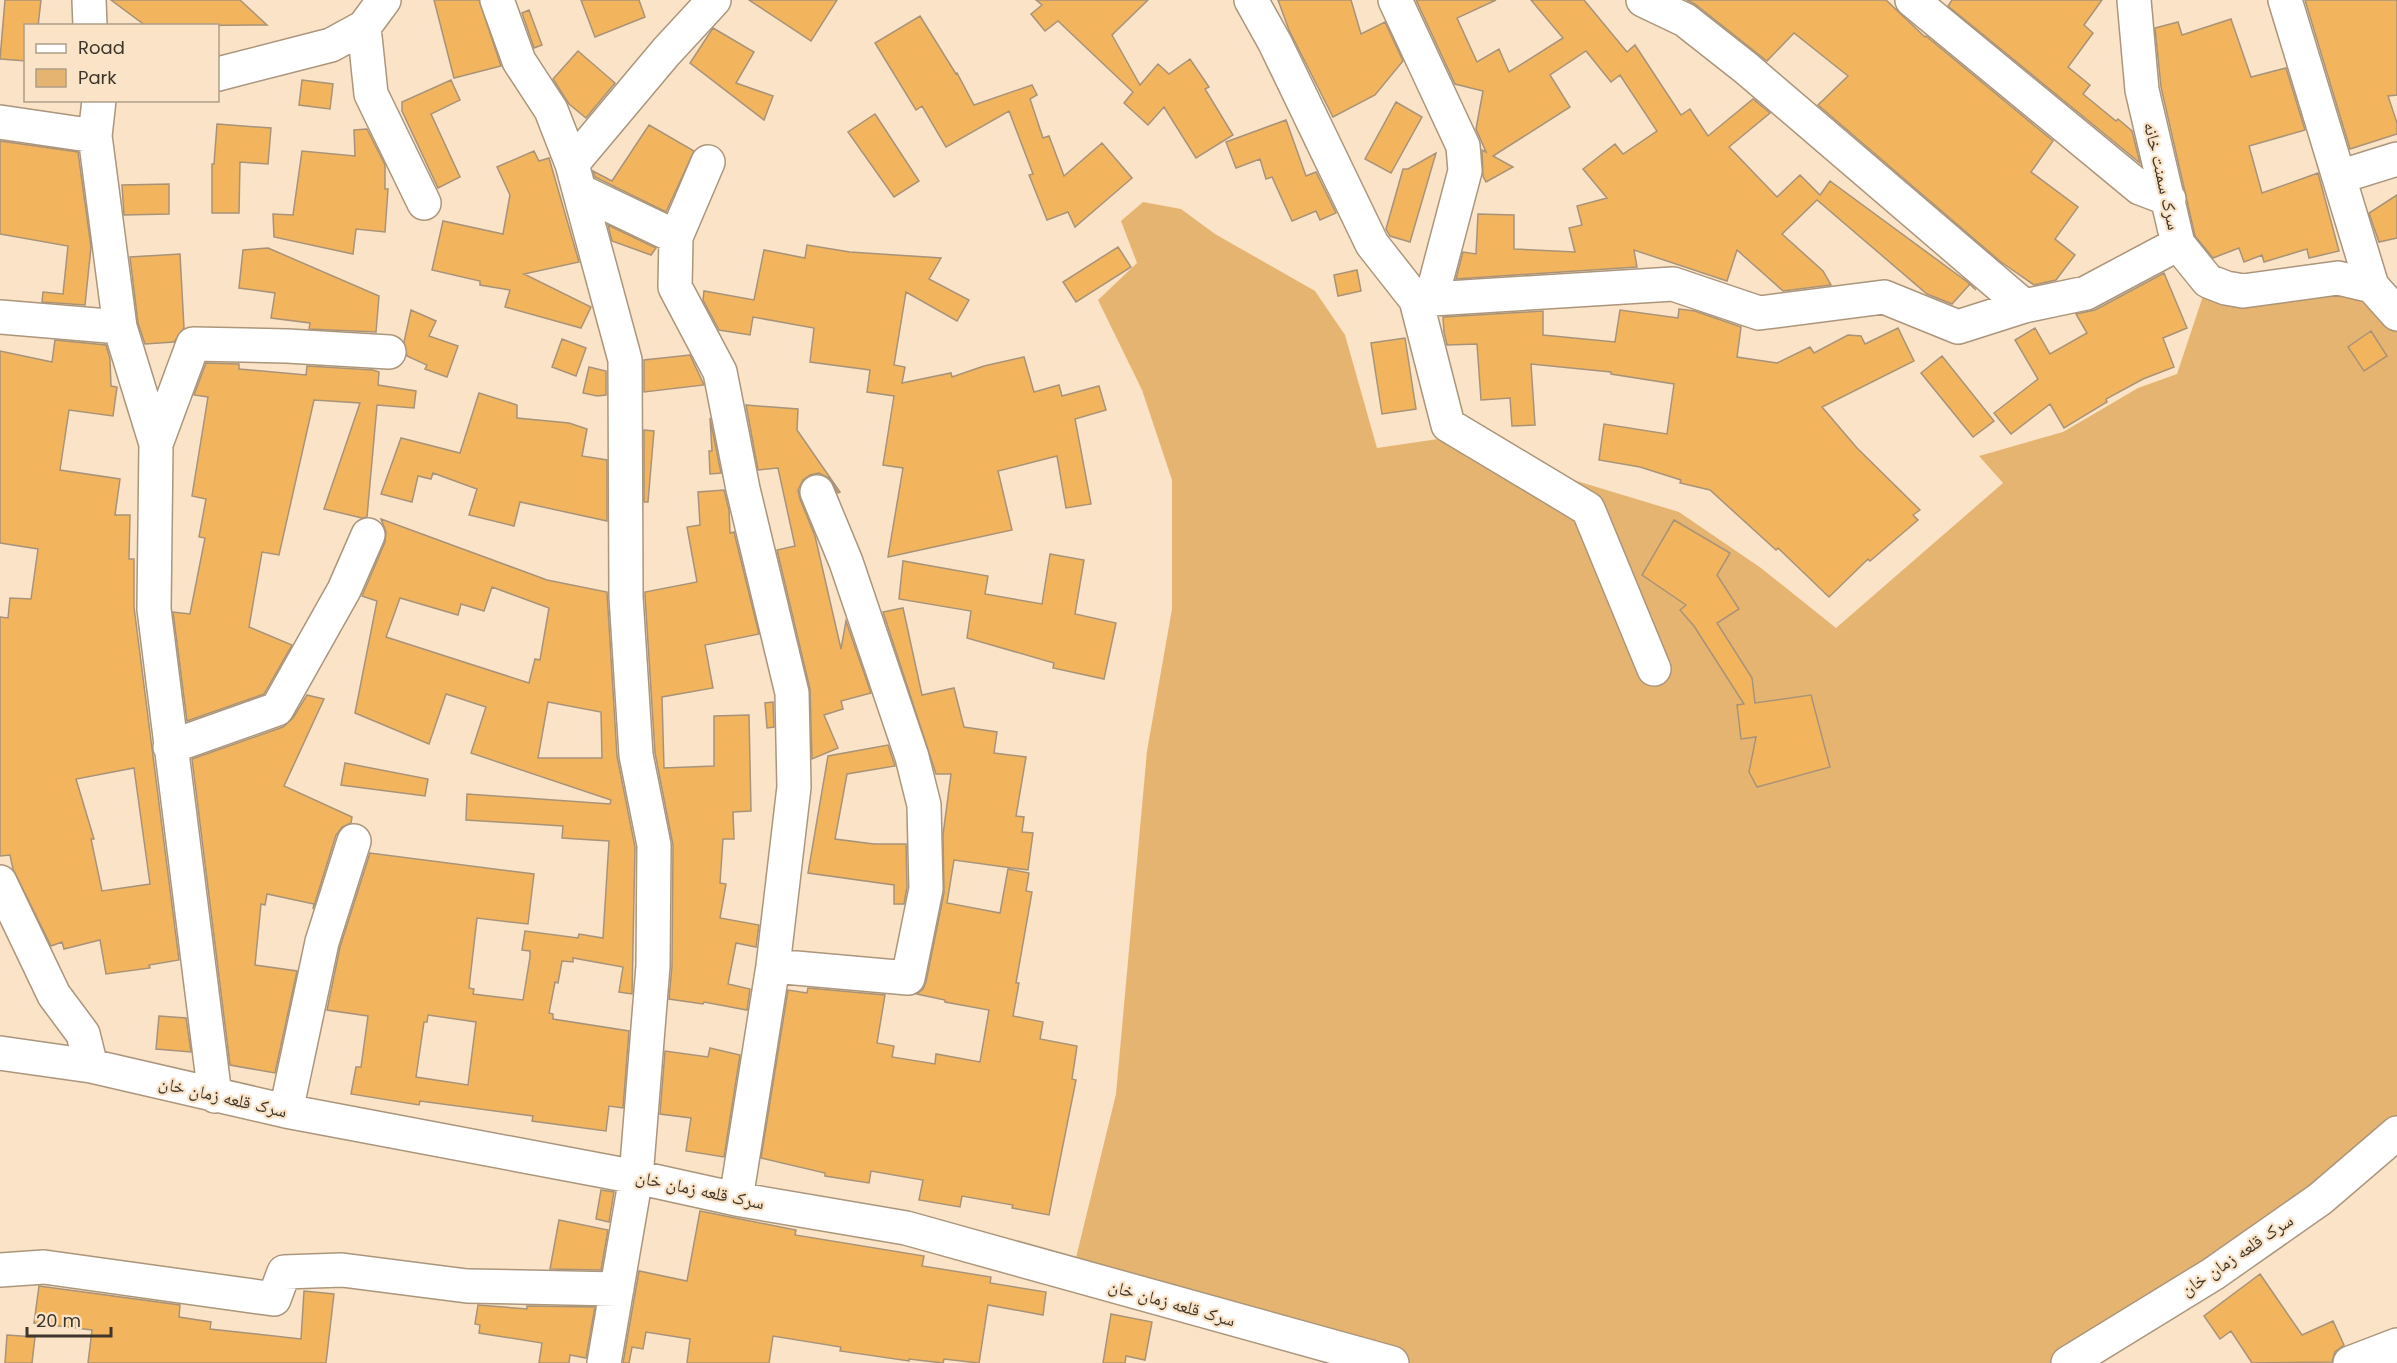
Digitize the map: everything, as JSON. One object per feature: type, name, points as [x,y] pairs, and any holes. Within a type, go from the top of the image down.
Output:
[{"type":"street","points":[[89,0],[90,24]]},
{"type":"street","points":[[219,74],[331,45],[364,27],[384,0]]},
{"type":"street","points":[[497,0],[519,61],[551,110],[576,178],[625,360],[624,501],[628,630],[636,754],[654,845],[653,966],[636,1177],[604,1363]]},
{"type":"street","points":[[576,178],[666,51],[714,0]]},
{"type":"street","points":[[1251,0],[1275,43],[1372,244],[1424,300]]},
{"type":"street","points":[[1395,0],[1463,146],[1465,159],[1465,171],[1424,300],[1448,425],[1588,509],[1654,669]]},
{"type":"street","points":[[1643,0],[1686,20],[2024,306]]},
{"type":"street","points":[[1912,0],[2140,188],[2169,199]]},
{"type":"street","name":"سرک سمنت خانه","points":[[2134,0],[2142,90],[2178,244],[2208,281],[2243,291],[2338,278],[2372,286]]},
{"type":"street","points":[[2285,0],[2372,286],[2397,314]]},
{"type":"street","points":[[364,27],[372,94],[424,203]]},
{"type":"street","points":[[0,123],[104,111],[120,327],[156,444],[154,609],[215,1096]]},
{"type":"street","points":[[2340,177],[2397,159]]},
{"type":"street","points":[[708,162],[676,237],[675,287],[720,372],[743,489],[792,693],[794,787],[773,966],[736,1199]]},
{"type":"street","points":[[576,178],[676,237]]},
{"type":"street","points":[[1424,300],[1673,284],[1759,313],[1884,297],[1958,327],[2024,306],[2086,293],[2178,244]]},
{"type":"street","points":[[0,317],[120,327]]},
{"type":"street","points":[[156,444],[193,344],[287,346],[389,352]]},
{"type":"street","points":[[773,966],[908,978],[926,889],[924,805],[912,757],[846,562],[817,492]]},
{"type":"street","points":[[170,747],[277,709],[344,590],[368,535]]},
{"type":"street","points":[[286,1111],[322,942],[354,841]]},
{"type":"street","points":[[0,882],[54,995],[83,1034],[90,1066]]},
{"type":"street","name":"سرک قلعه زمان خان","points":[[0,1053],[90,1066],[286,1111],[636,1177],[736,1199],[906,1228],[1392,1363]]},
{"type":"street","name":"سرک قلعه زمان خان","points":[[2068,1363],[2212,1274],[2320,1199],[2397,1133]]},
{"type":"street","points":[[0,1270],[44,1267],[274,1299],[284,1272],[342,1270],[467,1286],[616,1288]]},
{"type":"street","points":[[2350,1363],[2397,1345]]},
{"type":"green space","points":[[1143,202],[1181,209],[1215,234],[1315,291],[1345,335],[1377,448],[1438,439],[1679,512],[1761,568],[1836,628],[2003,483],[1979,456],[2063,432],[2138,388],[2177,374],[2208,281],[2338,278],[2397,314],[2397,1133],[2068,1363],[1392,1363],[1072,1274],[1116,1094],[1147,751],[1172,609],[1172,480],[1142,390],[1098,300],[1137,263],[1121,221]]},
{"type":"building","points":[[5,0],[41,0],[38,24],[24,24],[24,61],[0,59]]},
{"type":"building","points":[[111,0],[240,0],[267,25],[219,25],[143,24]]},
{"type":"building","points":[[434,0],[479,0],[501,66],[454,78]]},
{"type":"building","points":[[581,0],[639,0],[645,17],[595,37]]},
{"type":"building","points":[[749,0],[837,0],[811,41]]},
{"type":"building","points":[[1036,0],[1148,0],[1112,35],[1140,85],[1158,64],[1169,74],[1190,59],[1209,87],[1205,89],[1233,135],[1196,158],[1164,107],[1148,125],[1124,103],[1133,92],[1058,21],[1045,31],[1031,14],[1042,5]]},
{"type":"building","points":[[1278,0],[1351,0],[1361,34],[1385,22],[1403,61],[1375,95],[1333,117],[1289,30]]},
{"type":"building","points":[[1416,0],[1496,0],[1457,18],[1477,62],[1499,49],[1509,72],[1563,38],[1531,0],[1584,0],[1627,52],[1635,45],[1681,115],[1690,109],[1708,136],[1753,99],[1770,113],[1729,147],[1777,197],[1800,175],[1820,195],[1830,181],[1970,284],[1952,304],[1927,294],[1817,200],[1782,234],[1823,271],[1831,285],[1783,291],[1737,250],[1727,281],[1634,250],[1637,267],[1456,279],[1463,252],[1476,254],[1478,214],[1514,215],[1514,249],[1575,252],[1569,228],[1582,225],[1577,206],[1607,198],[1583,169],[1615,144],[1623,154],[1657,131],[1620,75],[1611,82],[1586,51],[1550,75],[1570,107],[1493,156],[1513,167],[1486,182],[1483,176],[1482,150],[1486,152],[1476,129],[1483,91],[1455,84]]},
{"type":"building","points":[[1687,0],[1886,0],[1925,37],[2053,141],[2031,172],[2078,207],[2055,239],[2075,255],[2056,280],[2034,285],[2001,262],[1818,105],[1848,76],[1794,33],[1767,61]]},
{"type":"building","points":[[1952,0],[2102,0],[2084,25],[2093,33],[2068,67],[2090,85],[2083,94],[2132,131],[2140,163],[1948,6]]},
{"type":"building","points":[[2305,0],[2397,0],[2397,95],[2388,96],[2397,123],[2397,134],[2350,149]]},
{"type":"building","points":[[529,10],[542,45],[534,48],[522,13]]},
{"type":"building","points":[[920,16],[957,73],[974,105],[1032,85],[1037,95],[1030,99],[1043,138],[1049,136],[1064,176],[1102,143],[1132,178],[1075,227],[1068,212],[1047,220],[1029,175],[1033,174],[1009,111],[946,147],[922,106],[916,110],[875,43]]},
{"type":"building","points":[[2231,19],[2251,77],[2286,68],[2305,130],[2249,146],[2262,193],[2318,173],[2339,251],[2309,258],[2307,249],[2264,262],[2262,255],[2244,262],[2239,248],[2213,258],[2195,236],[2161,87],[2155,28],[2178,22],[2182,35]]},
{"type":"building","points":[[713,28],[754,52],[736,83],[773,96],[764,120],[690,63]]},
{"type":"building","points":[[578,51],[615,83],[586,118],[569,104],[553,79]]},
{"type":"building","points":[[302,80],[333,84],[330,109],[299,105]]},
{"type":"building","points":[[451,80],[460,100],[431,114],[460,177],[438,188],[402,111],[402,102]]},
{"type":"building","points":[[1396,102],[1422,117],[1391,173],[1365,159]]},
{"type":"building","points":[[875,114],[919,181],[894,197],[848,132]]},
{"type":"building","points":[[1286,120],[1306,176],[1316,172],[1336,213],[1320,220],[1316,211],[1292,221],[1272,177],[1266,179],[1260,159],[1236,168],[1226,142]]},
{"type":"building","points":[[217,124],[271,128],[268,164],[240,162],[239,213],[212,213],[212,164],[214,164]]},
{"type":"building","points":[[649,125],[694,151],[666,212],[595,177],[593,171],[612,181]]},
{"type":"building","points":[[367,129],[385,165],[385,189],[388,189],[385,232],[356,229],[353,254],[274,237],[273,214],[293,215],[302,151],[355,156],[354,130]]},
{"type":"building","points":[[0,141],[78,152],[91,247],[85,305],[42,302],[43,292],[63,294],[68,246],[0,234]]},
{"type":"building","points":[[534,151],[539,161],[549,158],[579,262],[524,274],[591,307],[581,328],[505,307],[510,290],[480,285],[480,281],[432,270],[443,221],[503,234],[510,195],[497,167]]},
{"type":"building","points":[[1436,153],[1410,242],[1390,236],[1386,229],[1403,169],[1408,169]]},
{"type":"building","points":[[169,184],[169,214],[124,215],[122,185]]},
{"type":"building","points":[[2397,195],[2397,238],[2379,242],[2369,213]]},
{"type":"building","points":[[608,225],[656,248],[651,255],[612,241]]},
{"type":"building","points":[[807,245],[850,252],[941,258],[929,279],[969,300],[957,321],[906,292],[894,365],[905,367],[902,383],[951,373],[952,377],[984,366],[1024,357],[1034,392],[1059,385],[1062,396],[1099,386],[1106,410],[1075,419],[1091,504],[1066,508],[1057,456],[998,471],[1012,530],[888,557],[903,468],[883,465],[894,396],[867,392],[870,370],[810,362],[814,328],[753,317],[750,335],[719,330],[703,300],[704,291],[754,300],[764,250],[805,258]]},
{"type":"building","points":[[1118,247],[1131,267],[1076,302],[1063,282]]},
{"type":"building","points":[[268,248],[379,296],[376,332],[309,329],[310,323],[271,318],[275,293],[239,288],[243,250]]},
{"type":"building","points":[[180,254],[184,328],[174,342],[145,344],[138,323],[130,257]]},
{"type":"building","points":[[1357,270],[1361,291],[1338,296],[1334,275]]},
{"type":"building","points":[[2164,273],[2187,328],[2163,338],[2174,367],[2143,379],[2106,399],[2107,402],[2064,428],[2050,404],[2011,434],[1994,413],[2038,379],[2015,340],[2035,328],[2050,354],[2087,333],[2076,314],[2095,310]]},
{"type":"building","points":[[1679,309],[1695,311],[1741,327],[1737,357],[1777,363],[1810,347],[1814,353],[1848,335],[1861,336],[1865,344],[1898,328],[1914,361],[1822,407],[1857,448],[1920,510],[1913,515],[1918,520],[1870,561],[1868,559],[1829,597],[1778,548],[1776,550],[1710,490],[1680,483],[1681,480],[1640,467],[1599,460],[1604,424],[1667,434],[1674,384],[1611,374],[1611,372],[1531,364],[1535,425],[1512,426],[1510,398],[1481,400],[1477,344],[1447,345],[1443,317],[1543,311],[1543,335],[1615,342],[1620,310],[1678,318]]},
{"type":"building","points":[[411,310],[436,321],[429,336],[458,346],[447,377],[425,369],[427,365],[407,356],[404,342]]},
{"type":"building","points":[[2371,331],[2387,356],[2364,371],[2348,347]]},
{"type":"building","points":[[1405,338],[1416,409],[1382,414],[1371,343]]},
{"type":"building","points":[[562,339],[586,348],[576,376],[552,367]]},
{"type":"building","points":[[55,340],[106,345],[110,359],[111,386],[117,387],[113,416],[69,410],[60,470],[120,479],[115,515],[130,515],[129,559],[134,559],[134,607],[179,960],[149,965],[150,968],[106,974],[100,940],[64,949],[62,942],[51,946],[13,869],[10,855],[0,856],[0,617],[8,618],[10,598],[31,599],[38,549],[0,543],[0,351],[52,362]],"holes":[[[134,768],[150,884],[102,891],[91,839],[94,839],[76,779]]]},
{"type":"building","points":[[690,355],[704,385],[644,392],[644,360]]},
{"type":"building","points":[[1942,356],[1994,421],[1973,437],[1921,373]]},
{"type":"building","points":[[206,363],[239,364],[239,369],[306,375],[307,366],[373,370],[379,372],[378,385],[416,391],[414,408],[377,405],[367,517],[362,518],[324,509],[360,403],[314,400],[279,555],[262,552],[249,627],[292,645],[264,694],[187,721],[173,612],[190,614],[205,538],[199,537],[206,499],[192,496],[208,397],[194,395]]},
{"type":"building","points":[[589,367],[606,371],[606,395],[583,393]]},
{"type":"building","points":[[479,393],[517,405],[517,418],[569,423],[587,429],[582,456],[607,460],[607,521],[520,502],[514,526],[469,515],[477,489],[433,473],[431,479],[418,476],[412,502],[381,494],[401,438],[460,453]]},
{"type":"building","points":[[746,405],[798,409],[797,430],[840,492],[838,493],[829,478],[819,473],[803,480],[798,490],[815,536],[841,649],[846,621],[871,693],[841,701],[843,709],[824,715],[838,748],[812,759],[810,689],[777,550],[795,546],[778,468],[758,470]]},
{"type":"building","points":[[710,418],[721,473],[710,474],[709,451],[712,451]]},
{"type":"building","points":[[644,430],[654,431],[648,502],[644,502]]},
{"type":"building","points":[[724,490],[729,510],[730,533],[734,532],[759,634],[705,645],[713,688],[662,697],[664,768],[714,766],[714,716],[749,715],[751,811],[733,812],[734,839],[723,839],[720,883],[726,884],[720,918],[759,925],[756,947],[736,943],[728,984],[750,989],[747,1010],[704,1002],[703,1004],[669,999],[672,966],[673,845],[655,753],[645,596],[645,592],[697,582],[687,527],[700,525],[698,492]]},
{"type":"building","points":[[381,519],[547,580],[607,592],[617,756],[635,847],[632,994],[619,992],[623,967],[573,958],[573,962],[562,961],[549,1013],[553,1014],[553,1019],[629,1031],[623,1108],[609,1106],[606,1131],[532,1121],[533,1116],[420,1101],[419,1105],[351,1094],[356,1067],[361,1067],[368,1016],[327,1010],[340,947],[370,853],[534,874],[528,924],[477,918],[469,988],[474,989],[473,994],[523,1000],[530,957],[530,951],[522,950],[525,931],[578,938],[579,934],[603,938],[609,841],[562,838],[563,826],[466,820],[467,794],[610,804],[611,800],[471,753],[486,707],[446,694],[429,744],[355,713],[377,601],[362,596],[385,542],[386,532]],"holes":[[[492,587],[549,608],[540,660],[535,659],[529,683],[386,637],[400,598],[458,615],[461,604],[484,611]],[[548,702],[601,712],[602,758],[538,758]],[[428,1015],[476,1022],[468,1085],[416,1077],[424,1022],[427,1022]]]},
{"type":"building","points":[[1674,520],[1730,553],[1717,575],[1739,609],[1717,623],[1752,678],[1755,703],[1811,695],[1830,767],[1757,787],[1749,772],[1756,737],[1741,739],[1737,705],[1744,704],[1694,626],[1680,610],[1686,605],[1642,575]]},
{"type":"building","points":[[1050,554],[1084,560],[1075,614],[1116,623],[1104,679],[1053,668],[1054,663],[967,638],[971,611],[899,599],[903,561],[988,576],[985,594],[1042,604]]},
{"type":"building","points":[[903,608],[922,695],[954,688],[964,727],[997,732],[994,753],[1026,757],[1016,816],[1024,817],[1022,832],[1033,833],[1028,870],[954,860],[947,903],[1000,913],[1008,869],[1029,873],[1026,891],[1032,892],[1016,983],[1019,983],[1013,1016],[1043,1022],[1040,1039],[1077,1046],[1072,1079],[1076,1080],[1049,1215],[1012,1208],[1013,1205],[962,1196],[960,1207],[919,1200],[923,1180],[871,1171],[869,1183],[825,1176],[825,1173],[761,1158],[788,990],[807,993],[808,988],[885,995],[877,1043],[894,1046],[892,1057],[935,1064],[936,1054],[980,1062],[989,1010],[917,994],[926,982],[944,893],[943,835],[951,774],[936,774],[883,612]]},
{"type":"building","points":[[307,695],[324,699],[284,786],[352,817],[351,823],[342,827],[336,835],[313,909],[314,904],[267,894],[265,905],[261,904],[255,965],[297,971],[275,1073],[230,1065],[192,759],[283,727],[293,718]]},
{"type":"building","points":[[773,702],[774,727],[767,728],[765,703]]},
{"type":"building","points":[[888,745],[895,766],[847,774],[835,839],[874,844],[906,844],[907,887],[904,904],[894,904],[894,885],[808,873],[828,756]]},
{"type":"building","points":[[345,763],[428,779],[425,796],[341,785]]},
{"type":"building","points":[[159,1016],[186,1018],[191,1052],[156,1049]]},
{"type":"building","points":[[710,1048],[740,1055],[724,1157],[686,1151],[691,1118],[660,1114],[665,1051],[708,1057]]},
{"type":"building","points":[[601,1190],[614,1192],[609,1222],[596,1219]]},
{"type":"building","points":[[700,1211],[796,1230],[795,1235],[924,1256],[922,1266],[991,1277],[990,1283],[1046,1292],[1043,1315],[988,1305],[979,1363],[944,1359],[943,1363],[909,1359],[909,1361],[840,1351],[841,1347],[773,1336],[769,1363],[687,1363],[690,1339],[646,1332],[643,1349],[632,1347],[629,1363],[623,1363],[639,1271],[687,1281]]},
{"type":"building","points":[[559,1220],[608,1230],[601,1270],[550,1269]]},
{"type":"building","points":[[2260,1274],[2302,1335],[2333,1321],[2344,1345],[2335,1352],[2332,1362],[2252,1363],[2231,1331],[2220,1339],[2204,1316]]},
{"type":"building","points":[[39,1286],[180,1305],[179,1317],[211,1322],[210,1329],[301,1339],[304,1291],[334,1294],[326,1363],[88,1363],[92,1330],[34,1323]]},
{"type":"building","points":[[478,1305],[527,1309],[527,1306],[595,1307],[586,1358],[570,1355],[569,1363],[539,1363],[542,1343],[479,1333],[480,1325],[475,1324]]},
{"type":"building","points":[[1111,1314],[1152,1322],[1145,1360],[1126,1356],[1125,1363],[1103,1363]]},
{"type":"building","points":[[7,1335],[35,1337],[32,1363],[5,1363]]}]
